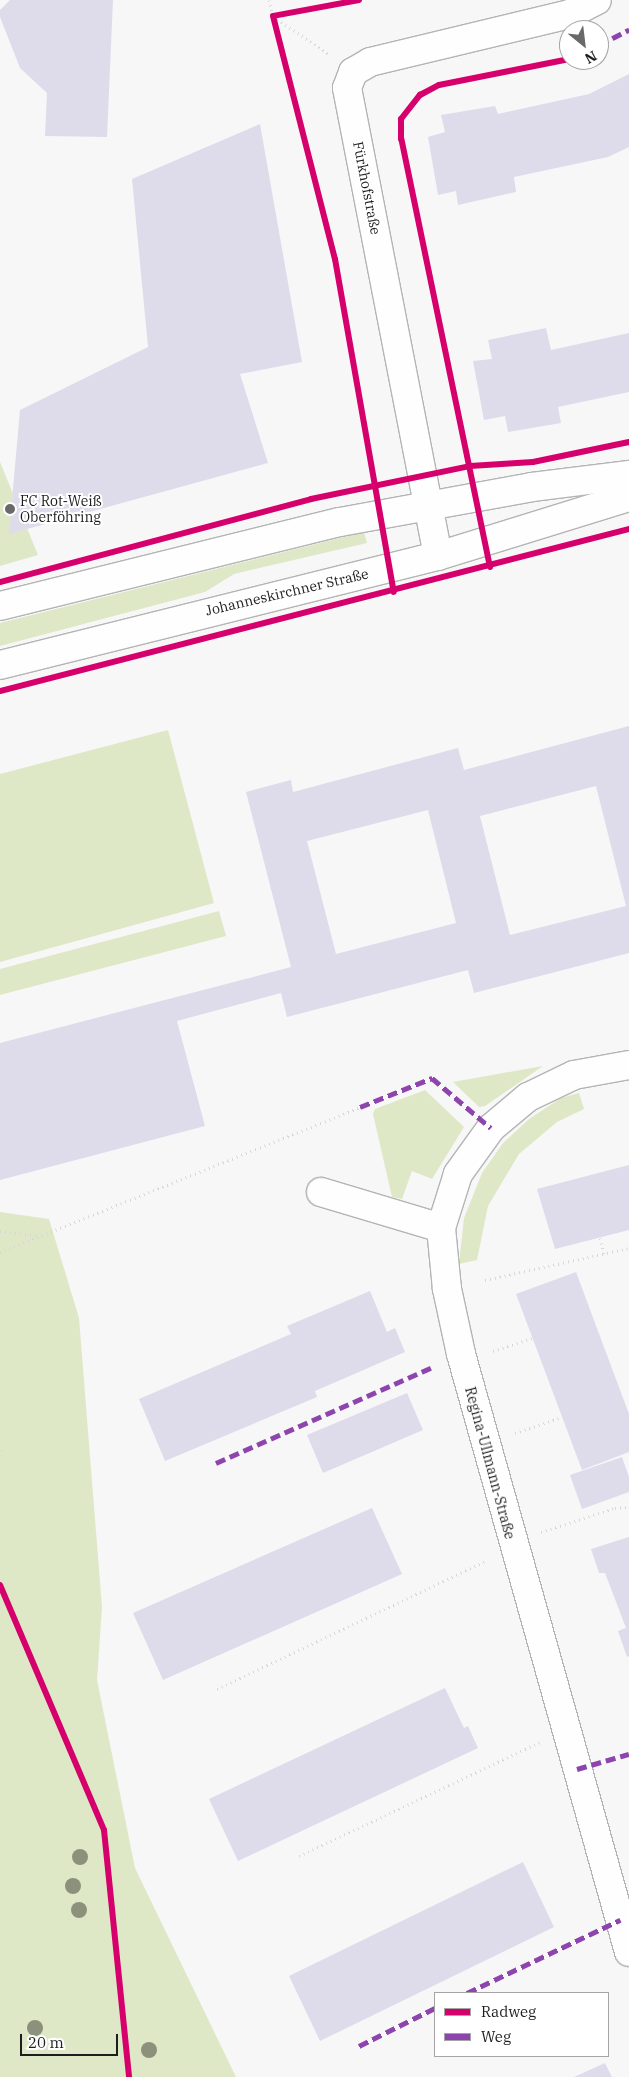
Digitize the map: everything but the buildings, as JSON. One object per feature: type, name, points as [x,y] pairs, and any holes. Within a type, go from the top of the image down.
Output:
[{"type":"street","points":[[353,72],[370,62],[570,14],[597,0]]},
{"type":"street","name":"Fürkhofstraße","points":[[353,72],[347,88],[438,556]]},
{"type":"street","points":[[0,606],[340,522],[429,505],[629,474]]},
{"type":"street","name":"Johanneskirchner Straße","points":[[0,664],[438,556],[629,497]]},
{"type":"street","name":"Regina-Ullmann-Straße","points":[[629,1065],[574,1074],[528,1096],[491,1128],[458,1174],[441,1228],[447,1289],[463,1361],[513,1546],[629,1952]]},
{"type":"street","points":[[321,1192],[441,1228]]},
{"type":"path","points":[[269,0],[273,16],[353,72]]},
{"type":"path","points":[[0,1252],[360,1107]]},
{"type":"path","points":[[0,1231],[38,1236]]},
{"type":"path","points":[[600,1238],[604,1254]]},
{"type":"path","points":[[485,1280],[629,1248]]},
{"type":"path","points":[[463,1361],[532,1338]]},
{"type":"path","points":[[485,1443],[562,1417]]},
{"type":"path","points":[[217,1689],[548,1529],[615,1508],[629,1507]]},
{"type":"path","points":[[299,1856],[566,1732]]},
{"type":"green space","name":"FC Rot-Weiß Oberföhring","points":[[0,462],[38,555],[0,566]]},
{"type":"green space","points":[[364,532],[367,543],[234,574],[205,592],[0,646],[0,623]]},
{"type":"green space","points":[[168,730],[214,903],[0,962],[0,774]]},
{"type":"green space","points":[[219,911],[226,936],[0,995],[0,969]]},
{"type":"green space","points":[[543,1066],[485,1106],[479,1107],[453,1082]]},
{"type":"green space","points":[[425,1090],[464,1127],[432,1179],[412,1171],[402,1199],[392,1197],[373,1114],[375,1109]]},
{"type":"green space","points":[[579,1093],[584,1109],[557,1122],[519,1154],[488,1206],[477,1260],[459,1264],[464,1218],[482,1173],[503,1143],[529,1119],[561,1098]]},
{"type":"green space","points":[[0,1212],[49,1219],[79,1318],[102,1607],[97,1680],[135,1868],[236,2077],[0,2077]]},
{"type":"marked path","points":[[609,40],[629,30]]},
{"type":"marked path","points":[[360,1107],[432,1078],[491,1128]]},
{"type":"marked path","points":[[216,1463],[433,1367]]},
{"type":"marked path","points":[[577,1769],[629,1754]]},
{"type":"marked path","points":[[469,1992],[620,1920]]},
{"type":"marked path","points":[[359,2046],[434,2008]]},
{"type":"cycle path","points":[[359,0],[273,16],[335,259],[394,592]]},
{"type":"cycle path","points":[[490,567],[401,139],[401,119],[420,95],[439,85],[559,61]]},
{"type":"cycle path","points":[[0,582],[311,499],[470,466],[533,462],[629,442]]},
{"type":"cycle path","points":[[0,691],[629,529]]},
{"type":"cycle path","points":[[0,1585],[104,1830],[129,2077]]},
{"type":"place","name":"FC Rot-Weiß Oberföhring","points":[[10,509]]}]
